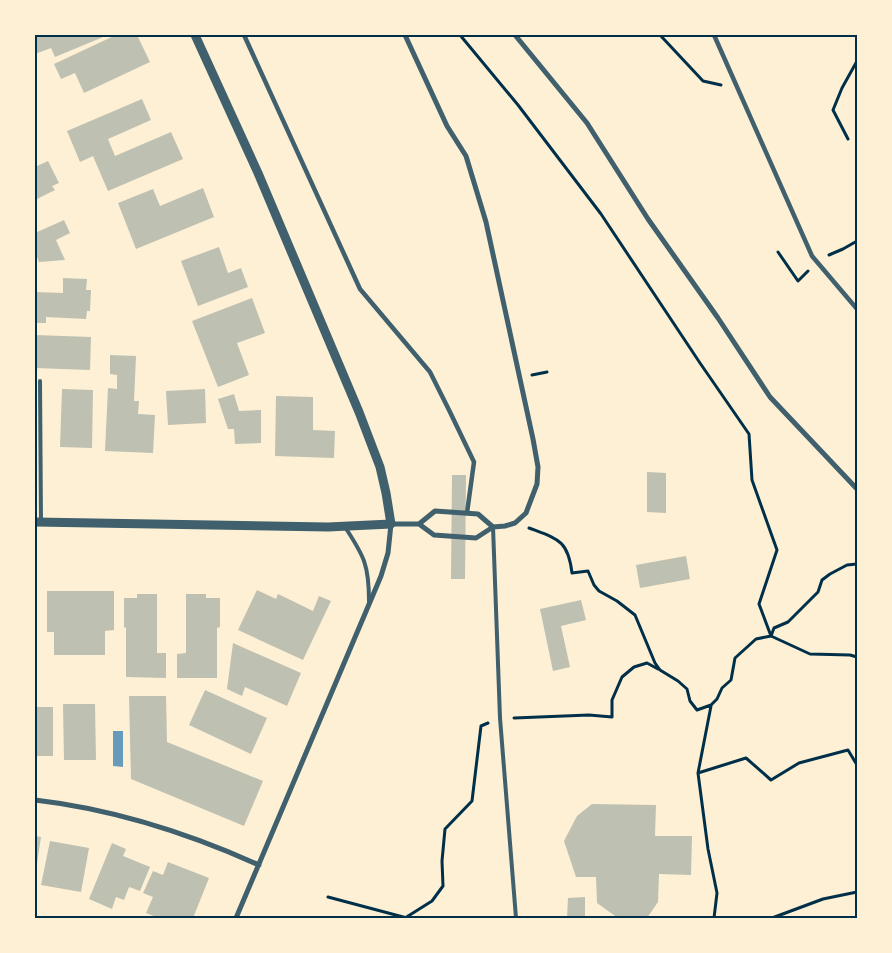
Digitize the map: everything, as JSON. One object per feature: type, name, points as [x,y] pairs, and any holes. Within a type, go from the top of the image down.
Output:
[{"type":"street","points":[[195,35],[262,183],[359,412],[380,467],[391,524],[386,565],[370,606],[236,918]]},
{"type":"street","points":[[244,35],[360,289],[430,372],[474,462],[467,514]]},
{"type":"street","points":[[38,522],[345,527],[419,524],[434,535],[476,538],[493,527],[515,523],[526,513],[537,484],[538,467],[486,222],[466,156],[447,126],[405,35]]},
{"type":"street","points":[[515,35],[587,123],[648,220],[718,318],[770,398],[857,489]]},
{"type":"street","points":[[714,35],[812,256],[857,309]]},
{"type":"street","points":[[419,524],[435,511],[478,514],[493,527]]},
{"type":"street","points":[[35,800],[134,819],[216,846],[259,865]]},
{"type":"lane","points":[[38,522],[40,381]]},
{"type":"lane","points":[[345,527],[364,558],[368,574],[370,606]]},
{"type":"lane","points":[[493,527],[500,718],[516,918]]},
{"type":"path","points":[[460,35],[518,105],[601,214],[700,364],[749,434],[752,480],[777,550],[760,604],[771,636]]},
{"type":"path","points":[[660,35],[703,81],[718,85],[735,84]]},
{"type":"path","points":[[848,138],[833,110],[842,88],[857,61]]},
{"type":"path","points":[[515,523],[558,539],[570,556],[572,573],[588,571],[599,591],[617,601],[635,616],[655,663],[660,670]]},
{"type":"path","points":[[771,636],[774,628],[788,622],[818,592],[822,580],[847,565],[857,564]]},
{"type":"path","points":[[328,897],[406,918],[432,901],[443,886],[442,861],[445,829],[472,801],[481,726],[500,718],[589,715],[612,717],[612,700],[622,677],[634,667],[646,663],[678,681],[687,689],[690,701],[697,710],[711,705],[717,699],[722,688],[731,680],[736,658],[756,639],[771,636],[810,654],[850,655],[857,657]]},
{"type":"path","points":[[711,705],[698,773],[708,849],[717,893],[714,918]]},
{"type":"path","points":[[698,773],[746,758],[771,780],[799,763],[848,750],[857,765]]},
{"type":"path","points":[[772,918],[823,898],[857,892]]},
{"type":"water","points":[[113,731],[123,731],[123,767],[113,766]]},
{"type":"building","points":[[35,35],[108,35],[55,57],[51,48],[35,54]]},
{"type":"building","points":[[116,35],[137,35],[150,62],[84,93],[75,73],[61,79],[54,64]]},
{"type":"building","points":[[142,99],[151,120],[108,139],[115,156],[171,132],[183,159],[108,191],[93,156],[80,162],[67,131]]},
{"type":"building","points":[[48,161],[59,183],[52,186],[55,190],[35,200],[35,167]]},
{"type":"building","points":[[203,188],[214,217],[136,249],[118,203],[153,189],[160,206]]},
{"type":"building","points":[[64,220],[70,233],[56,240],[65,260],[39,262],[35,252],[35,233]]},
{"type":"building","points":[[219,247],[228,273],[241,268],[248,287],[198,306],[181,261]]},
{"type":"building","points":[[63,278],[87,279],[86,290],[91,290],[90,311],[87,311],[86,319],[46,317],[46,323],[35,323],[35,292],[63,293]]},
{"type":"building","points":[[252,298],[265,333],[237,343],[249,375],[218,387],[192,321]]},
{"type":"building","points":[[35,335],[91,337],[90,370],[35,368]]},
{"type":"building","points":[[110,355],[136,356],[134,401],[139,401],[138,414],[155,415],[153,453],[105,451],[108,388],[117,389],[117,375],[110,374]]},
{"type":"building","points":[[62,389],[93,390],[92,448],[60,447]]},
{"type":"building","points":[[205,389],[206,423],[168,425],[166,391]]},
{"type":"building","points":[[234,394],[239,411],[261,410],[261,443],[235,444],[234,429],[228,429],[218,399]]},
{"type":"building","points":[[276,396],[313,397],[313,430],[335,431],[334,458],[275,456]]},
{"type":"building","points":[[647,472],[666,473],[666,513],[647,512]]},
{"type":"building","points":[[452,475],[466,475],[465,579],[451,579]]},
{"type":"building","points":[[686,556],[690,579],[640,588],[636,565]]},
{"type":"building","points":[[257,590],[276,599],[278,594],[313,611],[319,596],[331,601],[303,660],[238,630]]},
{"type":"building","points":[[47,591],[114,591],[114,630],[105,631],[105,655],[54,655],[54,632],[47,632]]},
{"type":"building","points":[[137,594],[157,594],[157,653],[166,653],[166,678],[126,677],[124,598],[137,598]]},
{"type":"building","points":[[186,594],[206,594],[206,598],[220,598],[220,627],[217,628],[217,678],[177,678],[177,654],[186,653]]},
{"type":"building","points":[[581,600],[586,620],[561,626],[570,667],[553,671],[540,609]]},
{"type":"building","points":[[233,643],[301,673],[287,706],[245,687],[242,696],[227,689]]},
{"type":"building","points":[[205,690],[267,718],[251,754],[189,725]]},
{"type":"building","points":[[129,696],[166,696],[167,742],[263,781],[244,826],[131,779]]},
{"type":"building","points":[[63,704],[95,704],[96,760],[64,760]]},
{"type":"building","points":[[35,707],[53,707],[53,756],[35,756]]},
{"type":"building","points":[[592,804],[656,805],[655,836],[692,836],[691,875],[659,874],[658,902],[647,918],[618,918],[597,903],[596,877],[576,877],[564,841],[577,816]]},
{"type":"building","points":[[35,836],[41,837],[36,870],[35,870]]},
{"type":"building","points":[[50,841],[89,848],[81,892],[41,885]]},
{"type":"building","points":[[112,843],[126,849],[123,856],[150,867],[140,891],[129,887],[124,900],[116,897],[112,909],[89,899]]},
{"type":"building","points":[[168,862],[209,878],[193,918],[159,918],[146,913],[153,897],[143,893],[153,871],[163,875]]},
{"type":"building","points":[[585,897],[585,918],[567,918],[568,898]]}]
